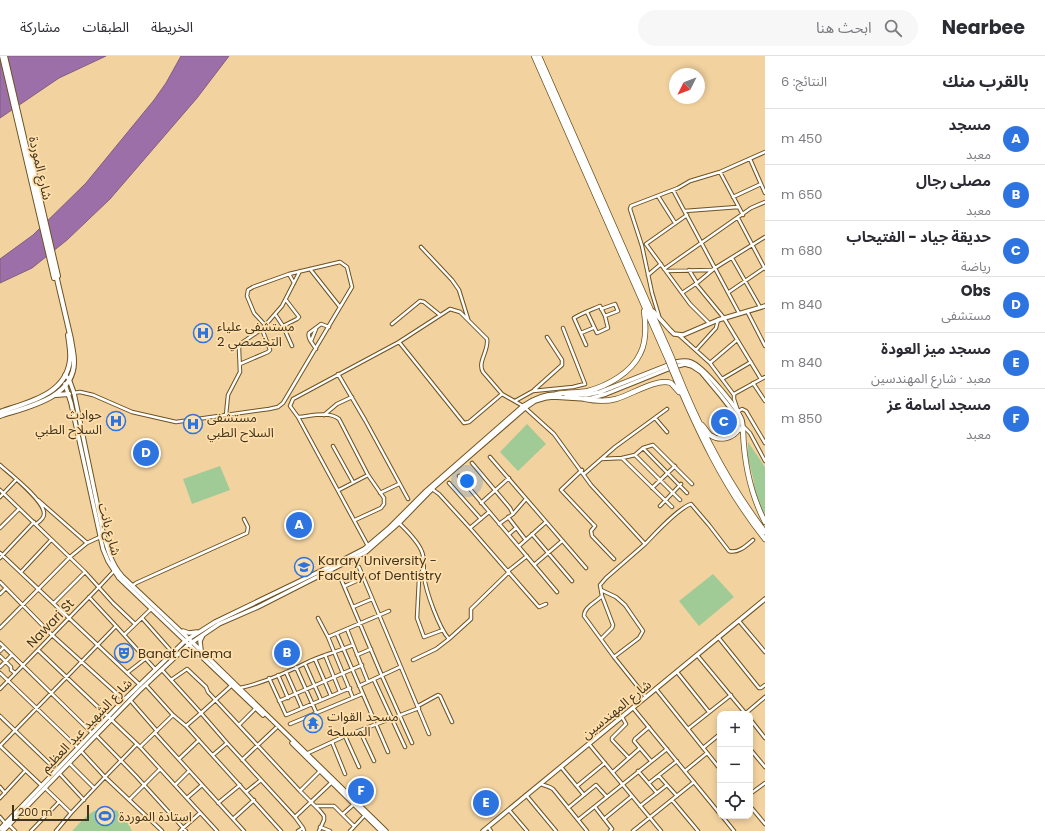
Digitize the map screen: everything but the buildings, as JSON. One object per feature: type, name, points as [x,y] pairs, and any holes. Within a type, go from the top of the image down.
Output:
[{"type":"highway","points":[[534,56],[670,359],[702,439],[721,475],[740,505],[765,539]]},
{"type":"highway","points":[[539,56],[646,306],[641,354],[630,368],[603,386],[589,390],[557,394]]},
{"type":"highway","points":[[674,369],[714,454],[730,481],[765,532]]},
{"type":"highway","points":[[585,399],[601,401],[616,399],[656,384],[667,382],[674,385],[689,409]]},
{"type":"highway","points":[[696,415],[709,434],[716,438],[731,437],[741,428]]},
{"type":"highway","points":[[741,428],[749,480],[756,502],[765,522]]},
{"type":"main road","points":[[0,416],[42,402],[55,395],[66,385],[73,371],[74,361],[71,339],[57,284],[58,276],[53,265],[5,56]]},
{"type":"main road","points":[[646,306],[670,330],[679,335],[686,334],[709,323],[739,312],[765,306]]},
{"type":"main road","points":[[0,412],[44,396],[52,391],[62,380],[65,376],[70,360],[67,325]]},
{"type":"main road","points":[[369,547],[426,491],[524,407],[538,397],[547,394],[586,395],[600,392],[676,362],[687,361],[696,364],[704,371],[724,394],[739,414],[741,428]]},
{"type":"main road","points":[[191,640],[200,631],[238,610],[296,584],[369,547],[399,522],[432,489],[524,407],[535,401],[553,397],[585,399],[606,394],[673,367],[686,364],[701,372],[716,389],[739,420],[741,428]]},
{"type":"main road","points":[[65,376],[69,379]]},
{"type":"main road","name":"شارع بانت","points":[[69,379],[74,393],[107,550],[116,569],[151,609],[187,643],[200,652]]},
{"type":"main road","points":[[62,380],[66,385]]},
{"type":"main road","name":"شارع بانت","points":[[66,385],[100,537],[108,562],[114,571],[131,587],[191,640],[200,652]]},
{"type":"main road","points":[[55,395],[69,394]]},
{"type":"main road","points":[[191,640],[219,624],[258,607],[296,584]]},
{"type":"main road","name":"شارع المهندسين","points":[[482,831],[677,672],[738,620],[764,601]]},
{"type":"main road","points":[[180,630],[189,633],[200,631]]},
{"type":"main road","points":[[206,632],[200,641],[200,652],[276,728],[306,754],[320,771],[360,808],[381,831]]},
{"type":"main road","name":"شارع الشهيد عبد العظيم","points":[[110,718],[124,700],[172,653],[191,640]]},
{"type":"main road","name":"شارع الشهيد عبد العظيم","points":[[3,831],[7,824],[94,734],[145,685],[158,668],[180,652],[187,643]]},
{"type":"main road","points":[[180,652],[190,648],[200,652],[360,808],[386,831]]},
{"type":"main road","name":"شارع الشهيد عبد العظيم","points":[[0,828],[7,824]]},
{"type":"street","points":[[660,320],[642,246],[630,207],[634,204],[673,190],[690,181],[720,172],[765,152]]},
{"type":"street","points":[[750,159],[765,192]]},
{"type":"street","points":[[720,172],[743,215]]},
{"type":"street","points":[[733,198],[761,184]]},
{"type":"street","points":[[673,190],[688,214],[714,269],[729,292],[739,312]]},
{"type":"street","points":[[658,196],[674,223]]},
{"type":"street","points":[[665,270],[702,242],[755,206],[765,202]]},
{"type":"street","points":[[685,211],[738,207]]},
{"type":"street","points":[[642,246],[688,214]]},
{"type":"street","points":[[729,292],[765,268],[738,218]]},
{"type":"street","points":[[682,293],[714,269],[765,237]]},
{"type":"street","points":[[646,244],[693,308],[709,323]]},
{"type":"street","points":[[421,247],[452,280],[459,290],[468,320]]},
{"type":"street","points":[[732,258],[760,307]]},
{"type":"street","points":[[69,394],[80,392],[93,395],[132,412],[176,422],[281,406],[352,287],[346,265],[340,262],[300,271],[253,287],[247,293],[247,296],[254,313],[265,325]]},
{"type":"street","points":[[648,275],[661,264]]},
{"type":"street","points":[[310,269],[340,307]]},
{"type":"street","points":[[665,270],[714,269]]},
{"type":"street","points":[[688,270],[696,284],[724,318],[761,379]]},
{"type":"street","points":[[226,415],[228,395],[240,372],[240,344],[262,329],[275,314],[286,300],[300,271]]},
{"type":"street","points":[[289,274],[294,283]]},
{"type":"street","points":[[283,326],[299,317],[286,300]]},
{"type":"street","points":[[392,324],[420,301],[424,302],[440,315]]},
{"type":"street","points":[[601,309],[615,304],[618,310],[605,316]]},
{"type":"street","points":[[586,345],[574,318],[582,313],[600,306],[605,316],[608,328],[597,333],[593,328],[587,312]]},
{"type":"street","points":[[369,547],[339,490],[298,417],[290,406],[293,399],[399,342],[447,310],[453,309],[460,312],[487,339],[487,346],[480,368],[482,372],[502,394],[524,407],[554,434],[582,470],[591,485],[645,544]]},
{"type":"street","points":[[747,310],[765,346]]},
{"type":"street","points":[[275,314],[283,326],[292,346]]},
{"type":"street","points":[[696,350],[716,328],[718,320]]},
{"type":"street","points":[[316,349],[310,341],[308,336],[309,332],[322,324],[328,327]]},
{"type":"street","points":[[310,341],[317,327]]},
{"type":"street","points":[[533,391],[573,387],[585,384],[563,328]]},
{"type":"street","points":[[581,333],[593,328]]},
{"type":"street","points":[[240,364],[270,350],[262,329]]},
{"type":"street","points":[[679,335],[710,363],[734,395],[739,414]]},
{"type":"street","points":[[515,401],[533,391],[562,366],[562,360],[547,337]]},
{"type":"street","points":[[710,363],[737,340]]},
{"type":"street","points":[[399,342],[464,423],[470,422],[502,394]]},
{"type":"street","points":[[722,379],[751,362]]},
{"type":"street","points":[[338,374],[408,499]]},
{"type":"street","points":[[734,395],[765,376]]},
{"type":"street","points":[[753,383],[765,402]]},
{"type":"street","points":[[324,415],[337,404],[352,397]]},
{"type":"street","points":[[584,474],[615,447],[668,409]]},
{"type":"street","points":[[739,414],[742,409],[746,411],[765,443]]},
{"type":"street","points":[[298,417],[330,415],[336,416],[340,419],[368,475],[384,500],[384,506],[355,520]]},
{"type":"street","points":[[655,418],[666,432]]},
{"type":"street","points":[[741,428],[750,433],[765,461]]},
{"type":"street","points":[[333,446],[353,482]]},
{"type":"street","points":[[600,459],[622,458],[635,455],[643,448],[653,446],[692,484]]},
{"type":"street","points":[[643,448],[687,493]]},
{"type":"street","points":[[635,455],[680,500]]},
{"type":"street","points":[[490,456],[586,568]]},
{"type":"street","points":[[622,458],[672,507]]},
{"type":"street","points":[[472,463],[510,508],[513,514]]},
{"type":"street","points":[[0,465],[87,543]]},
{"type":"street","points":[[652,488],[675,466]]},
{"type":"street","points":[[582,470],[561,490],[595,526],[591,531],[592,536],[614,559]]},
{"type":"street","points":[[339,490],[368,475]]},
{"type":"street","points":[[459,476],[558,592]]},
{"type":"street","points":[[481,503],[509,478]]},
{"type":"street","points":[[0,497],[16,480]]},
{"type":"street","points":[[449,483],[481,519]]},
{"type":"street","points":[[380,493],[399,484]]},
{"type":"street","points":[[660,506],[680,485]]},
{"type":"street","points":[[432,489],[439,494],[470,528],[539,607],[546,604]]},
{"type":"street","points":[[0,490],[70,557],[135,624]]},
{"type":"street","points":[[35,497],[44,514],[42,518],[1,555],[21,572],[140,685]]},
{"type":"street","points":[[499,524],[513,514],[526,499]]},
{"type":"street","points":[[601,639],[613,625],[600,590],[600,585],[685,507],[691,504],[729,551],[738,551],[753,540]]},
{"type":"street","points":[[0,528],[19,508]]},
{"type":"street","points":[[470,528],[489,512]]},
{"type":"street","points":[[508,518],[525,539]]},
{"type":"street","points":[[131,587],[247,533],[248,527],[244,519]]},
{"type":"street","points":[[399,522],[423,554],[425,582],[443,630],[450,639]]},
{"type":"street","points":[[519,546],[525,539],[546,522]]},
{"type":"street","points":[[509,534],[516,528]]},
{"type":"street","points":[[532,534],[572,581]]},
{"type":"street","points":[[0,628],[70,557],[87,543],[100,537]]},
{"type":"street","points":[[21,572],[51,540]]},
{"type":"street","points":[[534,565],[562,541]]},
{"type":"street","points":[[413,660],[436,649],[450,639],[471,619],[471,609],[508,571],[527,556]]},
{"type":"street","points":[[424,566],[419,579],[418,622],[424,637],[443,630]]},
{"type":"street","points":[[359,567],[429,734]]},
{"type":"street","name":"Nawari St","points":[[0,690],[114,571]]},
{"type":"street","points":[[54,603],[85,572]]},
{"type":"street","points":[[345,586],[363,578]]},
{"type":"street","points":[[342,579],[382,676],[412,742]]},
{"type":"street","points":[[0,582],[52,635],[124,700]]},
{"type":"street","points":[[0,594],[6,588]]},
{"type":"street","points":[[600,590],[622,601],[643,631],[639,638],[614,657]]},
{"type":"street","points":[[602,596],[584,612],[584,616],[646,697]]},
{"type":"street","points":[[89,597],[145,659],[171,680],[202,713],[242,760],[295,817],[303,829],[298,831]]},
{"type":"street","points":[[354,607],[372,599]]},
{"type":"street","points":[[124,635],[151,609]]},
{"type":"street","points":[[328,637],[389,611]]},
{"type":"street","points":[[142,618],[172,653]]},
{"type":"street","points":[[318,618],[344,673],[353,698]]},
{"type":"street","points":[[738,620],[765,652]]},
{"type":"street","points":[[71,813],[0,746],[36,707],[116,626]]},
{"type":"street","points":[[347,629],[368,682]]},
{"type":"street","points":[[337,634],[375,725],[388,752]]},
{"type":"street","points":[[718,637],[759,688],[765,685]]},
{"type":"street","points":[[0,643],[120,760],[186,831]]},
{"type":"street","points":[[238,689],[286,672],[353,644]]},
{"type":"street","points":[[0,652],[4,647]]},
{"type":"street","points":[[358,655],[371,649]]},
{"type":"street","points":[[38,650],[140,747],[217,831]]},
{"type":"street","points":[[0,665],[12,655]]},
{"type":"street","points":[[325,655],[340,692]]},
{"type":"street","points":[[697,655],[743,711]]},
{"type":"street","points":[[0,656],[15,673]]},
{"type":"street","points":[[127,673],[145,659]]},
{"type":"street","points":[[315,659],[331,696]]},
{"type":"street","points":[[305,664],[321,700]]},
{"type":"street","points":[[279,701],[362,665]]},
{"type":"street","points":[[296,667],[316,712]]},
{"type":"street","points":[[359,686],[400,667]]},
{"type":"street","points":[[171,680],[187,669],[206,687],[208,692],[239,726],[324,816],[324,820],[318,831]]},
{"type":"street","points":[[286,672],[302,708]]},
{"type":"street","points":[[677,672],[709,712]]},
{"type":"street","points":[[0,673],[162,831]]},
{"type":"street","points":[[278,675],[288,698]]},
{"type":"street","points":[[269,678],[286,715],[350,688]]},
{"type":"street","points":[[374,680],[405,747]]},
{"type":"street","points":[[145,685],[186,726],[281,831]]},
{"type":"street","points":[[186,726],[232,685]]},
{"type":"street","points":[[656,689],[717,765]]},
{"type":"street","points":[[290,724],[362,694]]},
{"type":"street","points":[[306,754],[345,736],[401,716],[438,695],[440,696],[452,722]]},
{"type":"street","points":[[688,730],[731,695]]},
{"type":"street","points":[[748,711],[765,696]]},
{"type":"street","points":[[130,700],[189,771],[244,831]]},
{"type":"street","points":[[239,726],[256,708]]},
{"type":"street","points":[[633,708],[717,810]]},
{"type":"street","points":[[140,747],[174,715]]},
{"type":"street","points":[[0,716],[58,772],[84,800]]},
{"type":"street","points":[[622,717],[626,724],[612,738],[612,740],[629,758]]},
{"type":"street","points":[[753,723],[765,738]]},
{"type":"street","points":[[649,727],[634,741],[651,761]]},
{"type":"street","points":[[242,760],[276,728]]},
{"type":"street","points":[[360,731],[374,761]]},
{"type":"street","points":[[345,736],[359,767]]},
{"type":"street","points":[[703,748],[717,736]]},
{"type":"street","points":[[179,759],[199,740]]},
{"type":"street","points":[[332,742],[345,774]]},
{"type":"street","points":[[213,755],[227,743]]},
{"type":"street","points":[[56,831],[120,760],[137,744]]},
{"type":"street","points":[[589,744],[661,831]]},
{"type":"street","points":[[613,772],[640,748]]},
{"type":"street","points":[[578,820],[667,748]]},
{"type":"street","points":[[753,752],[765,766]]},
{"type":"street","points":[[685,771],[707,753]]},
{"type":"street","points":[[649,783],[677,761]]},
{"type":"street","points":[[67,763],[94,788]]},
{"type":"street","points":[[577,786],[605,763]]},
{"type":"street","points":[[561,767],[584,795]]},
{"type":"street","points":[[129,800],[160,770]]},
{"type":"street","points":[[0,798],[25,771]]},
{"type":"street","points":[[174,785],[189,771]]},
{"type":"street","points":[[300,791],[320,771]]},
{"type":"street","points":[[638,771],[657,793]]},
{"type":"street","points":[[659,776],[677,796]]},
{"type":"street","points":[[246,792],[261,780]]},
{"type":"street","points":[[295,817],[332,782]]},
{"type":"street","points":[[634,831],[694,782]]},
{"type":"street","points":[[753,792],[765,782]]},
{"type":"street","points":[[541,784],[550,787],[587,831]]},
{"type":"street","points":[[187,798],[202,785]]},
{"type":"street","points":[[218,803],[240,785]]},
{"type":"street","points":[[568,808],[596,785],[607,797]]},
{"type":"street","points":[[640,806],[666,785]]},
{"type":"street","points":[[0,787],[6,792]]},
{"type":"street","points":[[526,795],[556,831]]},
{"type":"street","points":[[604,819],[632,796]]},
{"type":"street","points":[[233,819],[254,800]]},
{"type":"street","points":[[672,800],[698,831]]},
{"type":"street","points":[[31,831],[59,802]]},
{"type":"street","points":[[343,814],[354,804]]},
{"type":"street","points":[[316,806],[334,806],[354,826]]},
{"type":"street","points":[[594,807],[612,829],[610,831]]},
{"type":"street","points":[[509,809],[527,831]]},
{"type":"street","points":[[753,810],[765,824]]},
{"type":"street","points":[[180,831],[200,813]]},
{"type":"street","points":[[350,831],[365,815]]},
{"type":"street","points":[[0,817],[15,831]]},
{"type":"street","points":[[724,819],[734,831]]},
{"type":"street","points":[[320,827],[330,831]]},
{"type":"street","points":[[488,827],[491,831]]},
{"type":"green space","points":[[527,424],[546,444],[518,471],[500,452]]},
{"type":"green space","points":[[748,442],[765,467],[765,518],[752,487],[754,482],[748,458]]},
{"type":"green space","points":[[220,466],[230,490],[192,504],[183,479]]},
{"type":"green space","points":[[713,574],[734,597],[699,626],[679,601]]},
{"type":"green space","name":"استادة الموردة","points":[[107,808],[118,811],[127,821],[132,831],[72,831],[91,813],[96,810]]},
{"type":"shaded area","points":[[0,56],[106,56],[59,78],[0,118]]},
{"type":"shaded area","points":[[181,56],[229,56],[197,98],[110,199],[67,240],[32,268],[0,283],[0,259],[33,235],[86,183],[154,100],[166,83]]},
{"type":"place","name":"مستشفى علياء التخصصي 2","points":[[203,333]]},
{"type":"place","name":"حوادث السلاح الطبي","points":[[116,421]]},
{"type":"place","name":"حديقة جياد - الفتيحاب","points":[[724,422]]},
{"type":"place","name":"مستشفى السلاح الطبي","points":[[193,424]]},
{"type":"place","name":"Obs","points":[[146,453]]},
{"type":"place","name":"مسجد","points":[[299,525]]},
{"type":"place","name":"Karary University - Faculty of Dentistry","points":[[304,567]]},
{"type":"place","name":"Banat Cinema","points":[[124,653]]},
{"type":"place","name":"مصلى رجال","points":[[287,653]]},
{"type":"place","name":"مسجد القوات المسلحة","points":[[313,723]]},
{"type":"place","name":"مسجد اسامة عز","points":[[361,791]]},
{"type":"place","name":"مسجد ميز العودة","points":[[486,803]]},
{"type":"place","name":"استادة الموردة","points":[[105,816]]}]
